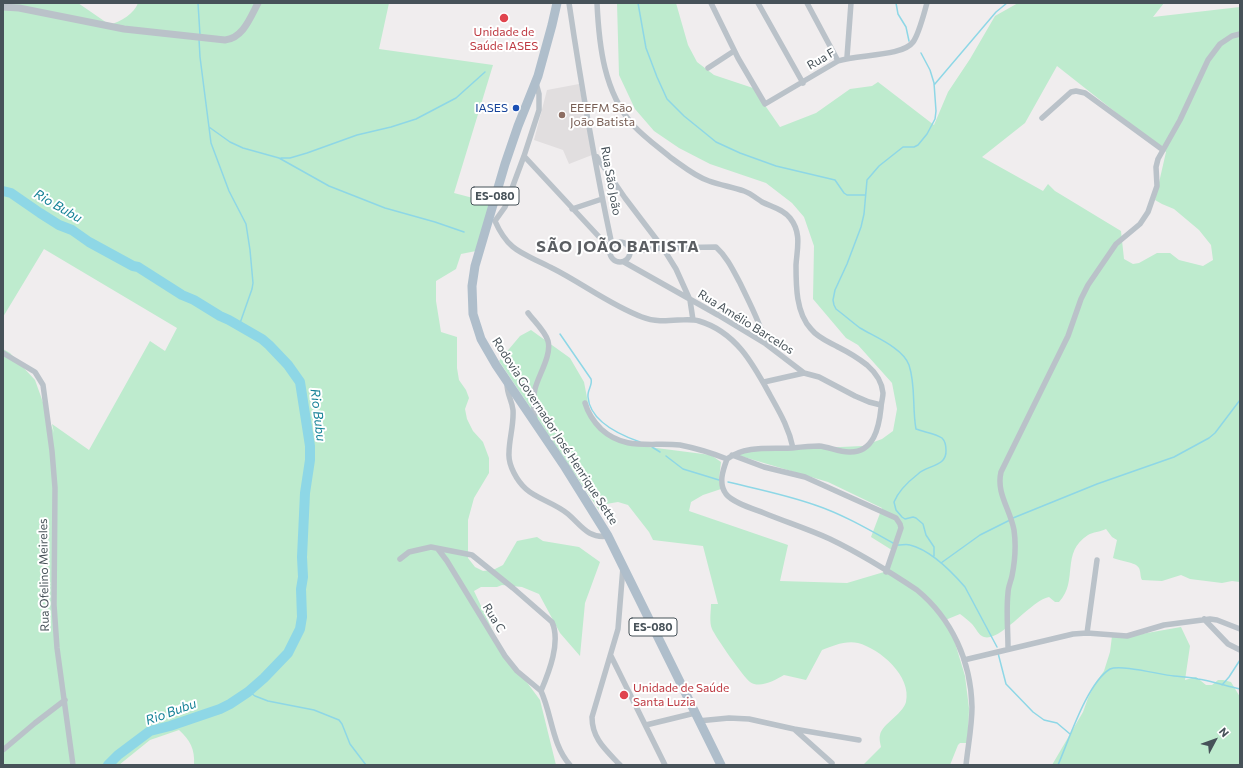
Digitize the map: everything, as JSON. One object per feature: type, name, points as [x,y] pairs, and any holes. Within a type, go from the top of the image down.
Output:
[{"type":"main road","name":"Rodovia Governador José Henrique Sette","points":[[557,3],[536,81],[505,164],[492,220],[475,266],[472,286],[472,306],[476,325],[481,339],[507,383],[587,502],[608,536],[623,563],[721,765]]},
{"type":"street","points":[[3,7],[19,8],[124,29],[230,40],[239,34],[258,3]]},
{"type":"street","name":"Rua São João","points":[[569,3],[611,248]]},
{"type":"street","points":[[597,3],[598,26],[607,78],[614,97],[624,113],[634,126],[652,142],[695,174],[709,181],[745,191],[762,202],[780,210],[791,219],[799,240],[796,264],[798,298],[806,323],[818,336],[858,359],[874,371],[882,386],[883,394],[876,434],[872,442],[866,447],[857,451],[849,452],[826,447],[811,446],[740,452],[727,459],[723,470],[722,482],[724,491],[730,498],[757,511],[828,538],[917,590],[926,597],[942,615],[955,636],[968,676],[972,706],[971,732],[966,765]]},
{"type":"street","points":[[708,68],[734,51],[711,3]]},
{"type":"street","points":[[758,3],[803,82]]},
{"type":"street","points":[[808,3],[838,61]]},
{"type":"street","points":[[847,57],[851,3]]},
{"type":"street","name":"Rua F","points":[[734,51],[765,104],[847,57],[897,51],[907,47],[914,40],[927,3]]},
{"type":"street","points":[[1008,648],[1008,593],[1013,574],[1015,549],[1014,530],[1000,490],[999,480],[1001,472],[1068,336],[1081,300],[1088,286],[1116,244],[1140,224],[1148,212],[1157,186],[1156,167],[1158,159],[1180,120],[1210,56],[1226,39],[1240,34]]},
{"type":"street","points":[[536,81],[539,94],[539,110],[505,207],[492,220],[504,239],[514,249],[565,274],[633,314],[653,320],[693,320],[713,327],[731,338],[748,356],[764,382],[788,427],[793,448]]},
{"type":"street","points":[[1042,118],[1071,92],[1076,90],[1084,93],[1162,150]]},
{"type":"street","points":[[595,155],[663,248],[676,269],[690,300],[693,320]]},
{"type":"street","points":[[524,156],[572,209],[611,248],[612,259],[619,262],[624,262],[627,259],[630,252],[626,244],[618,242],[611,248]]},
{"type":"street","points":[[572,209],[602,199]]},
{"type":"street","points":[[630,252],[663,248],[713,246],[718,249],[726,257],[755,313],[766,344]]},
{"type":"street","name":"Rua Amélio Barcelos","points":[[624,262],[766,344],[804,373],[819,377],[855,396],[881,405]]},
{"type":"street","points":[[528,313],[545,335],[549,344],[534,396],[533,403],[536,425]]},
{"type":"street","name":"Rua Ofelino Meireles","points":[[3,353],[35,372],[43,385],[52,451],[55,488],[54,605],[57,648],[74,765]]},
{"type":"street","points":[[764,382],[804,373]]},
{"type":"street","points":[[507,383],[513,416],[508,454],[519,481],[526,489],[560,508],[584,530],[601,537],[608,536]]},
{"type":"street","points":[[585,403],[592,419],[605,433],[624,442],[634,444],[681,446],[727,459]]},
{"type":"street","points":[[732,455],[764,467],[805,477],[896,518],[901,528],[886,572]]},
{"type":"street","points":[[400,559],[409,552],[426,548],[438,548],[469,554],[477,558],[552,622],[555,629],[556,641],[541,691],[556,742],[570,765]]},
{"type":"street","name":"Rua C","points":[[438,548],[505,656],[524,678],[541,691]]},
{"type":"street","points":[[1087,633],[1097,560]]},
{"type":"street","points":[[620,765],[595,734],[592,726],[592,717],[618,629],[623,563]]},
{"type":"street","points":[[964,660],[1008,648],[1037,643],[1063,636],[1087,633],[1127,636],[1164,625],[1204,619],[1214,619],[1240,629]]},
{"type":"street","points":[[1204,619],[1228,644],[1240,650]]},
{"type":"street","points":[[611,656],[665,765]]},
{"type":"street","points":[[3,750],[35,722],[65,700]]},
{"type":"street","points":[[646,725],[697,717],[749,719],[794,729],[859,740]]},
{"type":"street","points":[[794,729],[832,763]]},
{"type":"shaded area","name":"EEEFM São João Batista","points":[[579,84],[592,155],[569,164],[563,150],[534,140],[547,90]]},
{"type":"green space","points":[[3,3],[78,3],[110,25],[127,17],[138,3],[389,3],[379,49],[493,65],[454,193],[492,203],[476,251],[461,254],[456,269],[436,281],[436,301],[441,332],[457,337],[457,368],[459,380],[466,390],[469,398],[465,409],[467,419],[473,431],[483,442],[489,458],[489,473],[474,498],[468,520],[468,558],[475,567],[483,571],[493,570],[503,565],[517,541],[537,537],[543,541],[579,547],[600,562],[585,603],[580,656],[560,633],[539,594],[522,587],[502,585],[497,587],[481,587],[474,591],[500,646],[540,700],[556,765],[194,765],[194,754],[191,745],[179,730],[150,740],[119,765],[3,765],[3,349],[10,353],[35,380],[54,433],[52,424],[89,450],[150,341],[165,351],[177,328],[44,249],[3,317]]},
{"type":"green space","points":[[617,3],[676,3],[688,45],[697,62],[714,75],[753,88],[780,127],[816,113],[850,89],[872,86],[878,82],[934,125],[948,92],[970,59],[995,16],[1018,3],[1164,3],[1153,17],[1240,7],[1240,582],[1232,581],[1222,583],[1190,579],[1181,575],[1162,581],[1142,580],[1140,570],[1137,566],[1113,558],[1117,540],[1112,537],[1106,529],[1088,535],[1074,550],[1068,585],[1065,594],[1059,602],[1055,602],[1049,597],[1042,600],[999,633],[991,637],[982,636],[972,624],[960,614],[943,621],[953,631],[965,676],[969,708],[968,743],[960,743],[958,745],[950,765],[863,765],[881,747],[880,735],[884,727],[904,707],[907,692],[899,673],[884,657],[867,646],[849,642],[822,650],[806,680],[784,675],[763,684],[758,685],[750,682],[730,657],[712,629],[710,620],[711,604],[718,604],[703,546],[653,540],[649,532],[628,505],[618,502],[606,504],[599,510],[499,361],[520,336],[531,330],[570,358],[584,382],[590,413],[603,428],[625,444],[711,455],[721,462],[719,479],[721,489],[703,495],[691,502],[689,511],[788,545],[780,581],[847,583],[884,572],[895,552],[871,537],[882,508],[828,482],[737,455],[750,451],[863,446],[882,439],[893,431],[897,409],[892,383],[858,345],[846,338],[813,299],[814,246],[804,217],[792,203],[766,183],[710,164],[679,148],[654,131],[635,109],[619,75]],"holes":[[[1057,66],[1166,152],[1155,200],[1174,209],[1199,230],[1211,245],[1213,260],[1203,266],[1179,260],[1170,253],[1157,253],[1139,263],[1133,264],[1124,259],[1121,231],[1055,191],[1048,184],[1043,191],[982,157],[1025,123]]]},
{"type":"green space","points":[[1181,627],[1190,646],[1185,680],[1196,677],[1206,685],[1212,685],[1218,680],[1231,682],[1240,697],[1240,765],[1052,765],[1083,712],[1096,682],[1104,671],[1110,652],[1112,636],[1130,636]]},
{"type":"waterway","points":[[198,3],[200,35]]},
{"type":"waterway","points":[[638,3],[646,48],[657,77],[667,99],[684,116],[716,142],[740,153],[776,166],[835,180],[847,195],[865,195]]},
{"type":"waterway","points":[[896,3],[898,14],[906,27],[909,41]]},
{"type":"waterway","points":[[934,85],[996,12],[1007,3]]},
{"type":"waterway","points":[[199,39],[211,143],[229,191],[246,224],[250,250],[253,283],[239,326]]},
{"type":"waterway","points":[[921,53],[930,70],[934,83],[936,111],[935,119],[927,134],[918,145],[914,147],[903,147],[879,166],[867,180],[864,214],[861,227],[835,290],[833,300],[836,309],[860,328],[895,348],[906,359],[911,373],[916,429],[939,436],[945,442],[946,450],[943,460],[940,463],[922,471],[908,483],[894,502],[896,510],[902,517],[905,519],[913,517],[923,524],[926,535],[934,547],[934,556]]},
{"type":"waterway","points":[[281,158],[290,158],[357,135],[416,119],[456,98],[485,72]]},
{"type":"waterway","points":[[209,127],[230,142],[243,148],[279,158],[329,186],[385,208],[464,232]]},
{"type":"waterway","name":"Rio Bubu","points":[[3,191],[11,193],[59,225],[72,230],[89,242],[133,266],[138,267],[182,295],[194,300],[262,339],[288,365],[300,382],[310,446],[310,460],[305,493],[302,557],[303,577],[301,589],[302,617],[300,629],[288,653],[264,678],[248,692],[230,704],[220,709],[170,726],[150,731],[118,755],[108,765]]},
{"type":"waterway","points":[[560,334],[591,379],[588,397],[594,414],[615,431],[640,442]]},
{"type":"waterway","points":[[1013,518],[1097,484],[1174,457],[1209,438],[1215,433],[1240,400]]},
{"type":"waterway","points":[[652,447],[660,452]]},
{"type":"waterway","points":[[666,456],[683,469],[719,480]]},
{"type":"waterway","points":[[728,482],[804,501],[855,522],[893,543]]},
{"type":"waterway","points":[[941,563],[980,535],[1010,520]]},
{"type":"waterway","points":[[898,545],[910,545],[918,548],[940,562],[954,575],[965,587],[997,647]]},
{"type":"waterway","points":[[998,653],[1006,684],[1033,712],[1044,720],[1057,723],[1070,734]]},
{"type":"waterway","points":[[1222,685],[1240,660]]},
{"type":"waterway","points":[[1058,765],[1086,699],[1094,686],[1110,669],[1123,668],[1192,678],[1240,689]]},
{"type":"waterway","name":"Rio Bubu","points":[[248,691],[255,696],[268,701],[314,710],[339,720],[350,744],[366,765]]},
{"type":"place","name":"Unidade de Saúde IASES","points":[[504,18]]},
{"type":"place","name":"IASES","points":[[516,108]]},
{"type":"place","name":"EEEFM São João Batista","points":[[562,115]]},
{"type":"place","name":"Unidade de Saúde Santa Luzia","points":[[624,695]]},
{"type":"district","name":"SÃO JOÃO BATISTA","points":[[618,247]]}]
